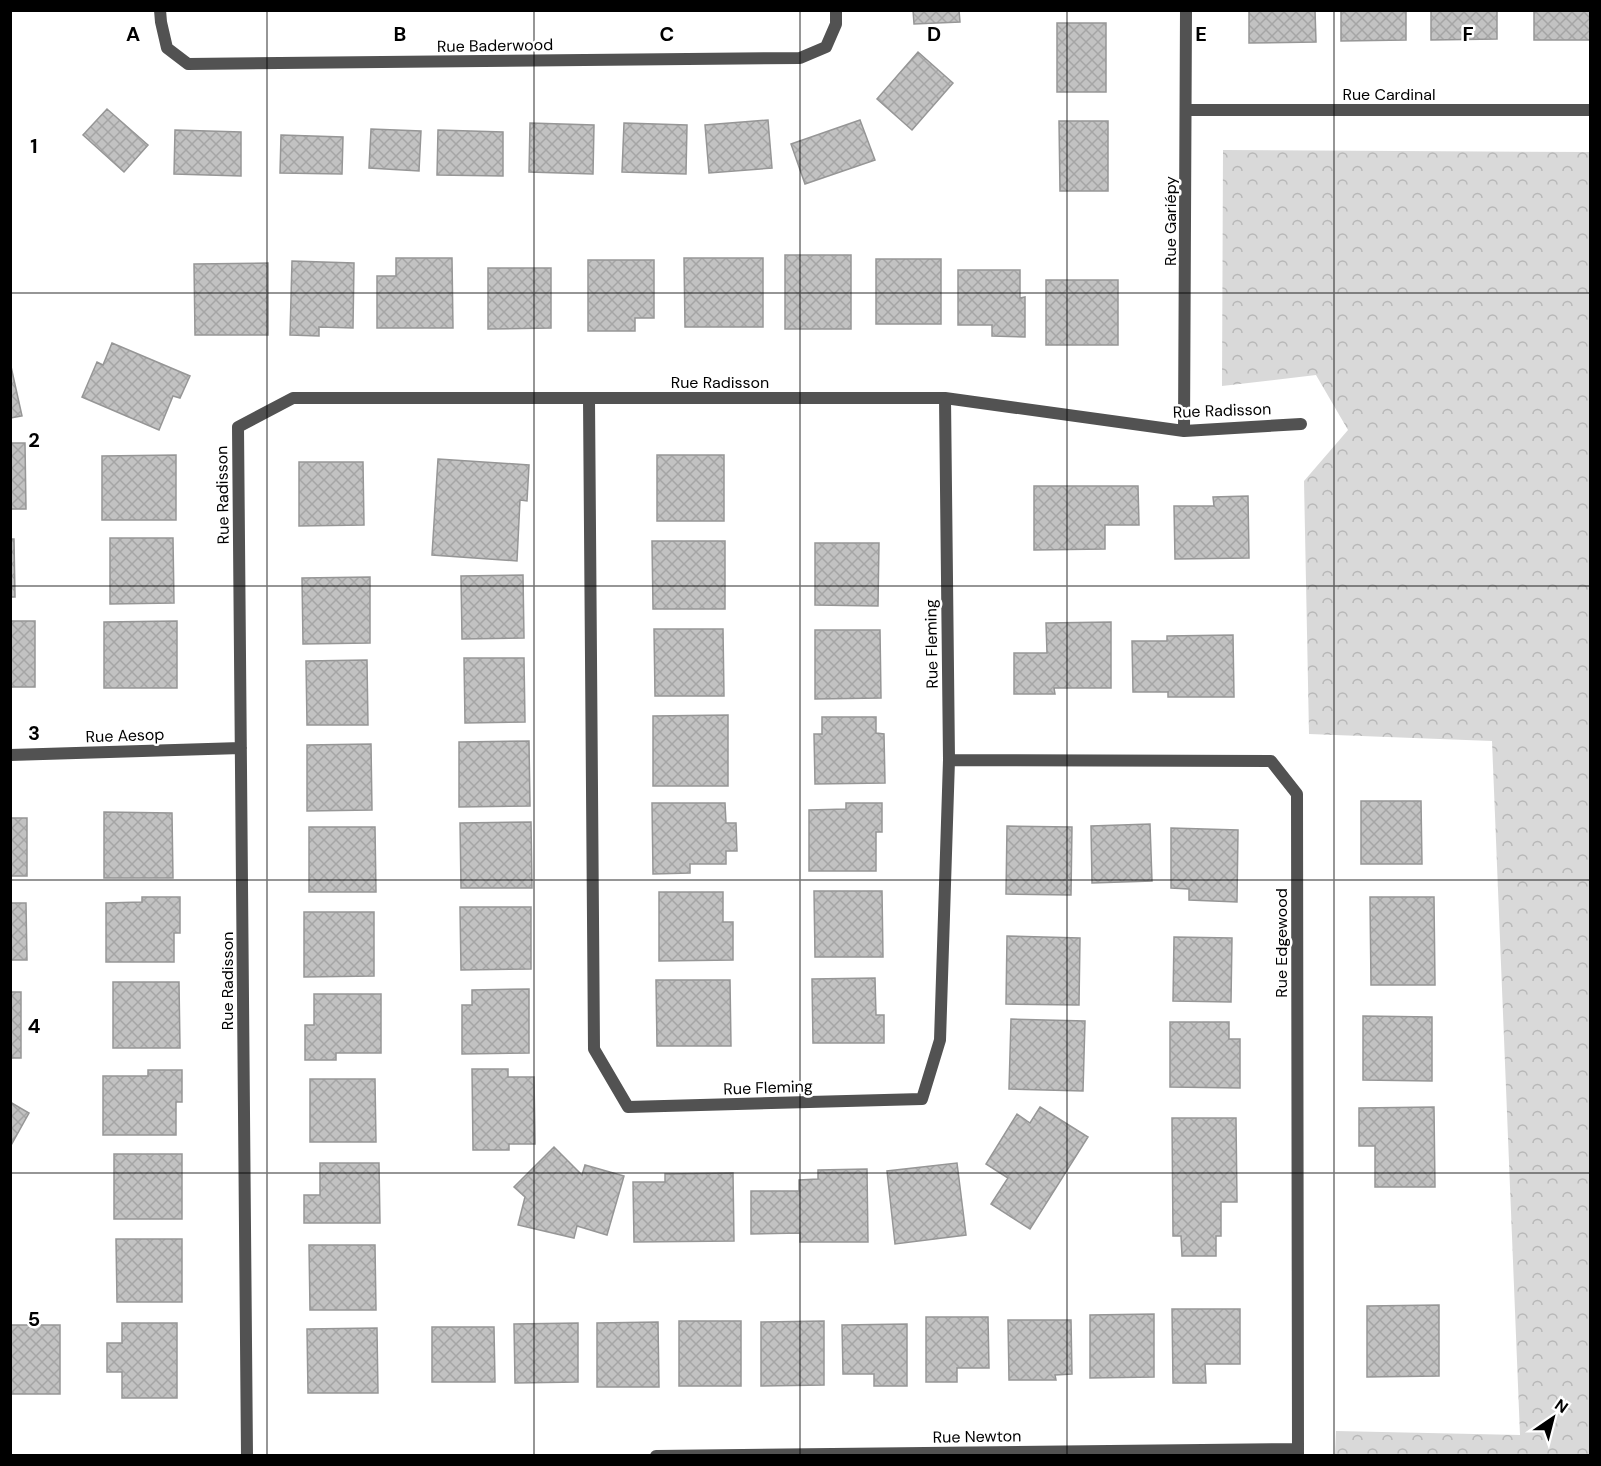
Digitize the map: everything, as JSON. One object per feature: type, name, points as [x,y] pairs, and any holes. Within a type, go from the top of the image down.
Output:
[{"type":"street","name":"Rue Baderwood","points":[[160,10],[167,48],[188,64],[800,58],[826,47],[836,24],[836,10]]},
{"type":"street","name":"Rue Gariépy","points":[[1184,431],[1186,10]]},
{"type":"street","name":"Rue Cardinal","points":[[1187,110],[1590,110]]},
{"type":"street","name":"Rue Radisson","points":[[247,1455],[238,427],[293,398],[945,398],[1184,431],[1300,424]]},
{"type":"street","name":"Rue Fleming","points":[[589,399],[594,1049],[627,1107],[922,1099],[940,1040],[949,760],[945,398]]},
{"type":"street","name":"Rue Aesop","points":[[10,755],[241,747]]},
{"type":"street","name":"Rue Edgewood","points":[[949,760],[1270,761],[1297,794],[1298,1452]]},
{"type":"street","name":"Rue Newton","points":[[656,1455],[1298,1452]]},
{"type":"green space","points":[[1223,150],[1590,152],[1590,1455],[1335,1455],[1336,1431],[1520,1435],[1492,741],[1309,734],[1304,481],[1348,430],[1316,375],[1222,386]]},
{"type":"building","points":[[913,10],[959,10],[960,22],[914,24]]},
{"type":"building","points":[[1249,10],[1315,10],[1316,42],[1249,43]]},
{"type":"building","points":[[1341,10],[1406,10],[1406,40],[1341,41]]},
{"type":"building","points":[[1431,10],[1497,10],[1497,39],[1431,40]]},
{"type":"building","points":[[1534,10],[1590,10],[1590,40],[1534,40]]},
{"type":"building","points":[[1057,23],[1106,23],[1106,92],[1057,92]]},
{"type":"building","points":[[918,52],[953,83],[912,130],[877,99]]},
{"type":"building","points":[[107,109],[148,145],[124,172],[83,135]]},
{"type":"building","points":[[768,120],[772,168],[709,173],[705,125]]},
{"type":"building","points":[[860,120],[875,160],[805,184],[791,144]]},
{"type":"building","points":[[1059,121],[1108,121],[1108,191],[1060,191]]},
{"type":"building","points":[[530,123],[594,125],[593,174],[529,172]]},
{"type":"building","points":[[624,123],[687,125],[686,174],[622,172]]},
{"type":"building","points":[[371,129],[421,131],[419,171],[369,168]]},
{"type":"building","points":[[175,130],[241,132],[241,176],[174,174]]},
{"type":"building","points":[[438,130],[503,132],[503,176],[437,175]]},
{"type":"building","points":[[281,135],[343,137],[342,174],[280,173]]},
{"type":"building","points":[[785,255],[851,255],[851,329],[785,329]]},
{"type":"building","points":[[396,258],[452,258],[453,328],[377,328],[377,276],[396,276]]},
{"type":"building","points":[[684,258],[763,258],[763,327],[685,327]]},
{"type":"building","points":[[876,259],[941,259],[941,324],[876,324]]},
{"type":"building","points":[[588,260],[654,260],[654,318],[635,318],[635,331],[588,331]]},
{"type":"building","points":[[292,261],[354,263],[353,328],[319,327],[319,336],[290,335]]},
{"type":"building","points":[[268,263],[268,335],[195,335],[194,264]]},
{"type":"building","points":[[488,268],[551,268],[551,328],[488,329]]},
{"type":"building","points":[[958,270],[1020,270],[1020,298],[1025,297],[1025,337],[992,336],[992,325],[958,325]]},
{"type":"building","points":[[1046,280],[1118,280],[1118,345],[1046,345]]},
{"type":"building","points":[[112,343],[190,376],[180,398],[173,396],[159,430],[82,397],[97,362],[103,365]]},
{"type":"building","points":[[10,362],[22,416],[10,418]]},
{"type":"building","points":[[10,443],[25,443],[26,509],[10,509]]},
{"type":"building","points":[[176,455],[176,520],[102,520],[102,456]]},
{"type":"building","points":[[657,455],[724,455],[724,521],[657,521]]},
{"type":"building","points":[[438,459],[529,465],[527,501],[520,500],[517,561],[432,555]]},
{"type":"building","points":[[299,462],[363,462],[364,525],[299,526]]},
{"type":"building","points":[[1034,486],[1138,486],[1139,525],[1105,525],[1105,549],[1034,550]]},
{"type":"building","points":[[1248,496],[1249,558],[1175,559],[1174,506],[1214,506],[1213,497]]},
{"type":"building","points":[[110,538],[173,538],[174,603],[110,604]]},
{"type":"building","points":[[10,539],[14,539],[15,597],[10,597]]},
{"type":"building","points":[[652,541],[725,541],[725,609],[653,609]]},
{"type":"building","points":[[815,543],[879,543],[878,606],[815,605]]},
{"type":"building","points":[[523,575],[524,638],[462,639],[461,576]]},
{"type":"building","points":[[370,577],[370,643],[303,644],[302,578]]},
{"type":"building","points":[[10,621],[35,621],[35,687],[10,687]]},
{"type":"building","points":[[177,621],[177,688],[104,688],[104,622]]},
{"type":"building","points":[[1111,622],[1111,688],[1054,688],[1055,694],[1014,694],[1014,653],[1047,653],[1046,623]]},
{"type":"building","points":[[654,629],[723,629],[724,696],[655,696]]},
{"type":"building","points":[[815,630],[880,630],[881,698],[815,699]]},
{"type":"building","points":[[1233,635],[1234,697],[1168,697],[1168,692],[1133,692],[1132,641],[1167,641],[1167,636]]},
{"type":"building","points":[[464,658],[524,658],[525,722],[465,723]]},
{"type":"building","points":[[367,660],[368,725],[307,725],[306,661]]},
{"type":"building","points":[[728,715],[728,786],[653,786],[653,716]]},
{"type":"building","points":[[822,717],[876,717],[876,733],[884,734],[885,783],[815,784],[814,734],[822,734]]},
{"type":"building","points":[[529,741],[530,806],[459,807],[459,742]]},
{"type":"building","points":[[371,744],[372,810],[307,811],[307,745]]},
{"type":"building","points":[[1361,801],[1421,801],[1422,864],[1361,864]]},
{"type":"building","points":[[652,803],[725,803],[726,823],[736,823],[737,851],[726,851],[726,864],[690,864],[690,873],[653,874]]},
{"type":"building","points":[[846,803],[882,803],[882,832],[876,832],[876,871],[809,871],[809,810],[846,809]]},
{"type":"building","points":[[104,812],[172,813],[173,878],[104,878]]},
{"type":"building","points":[[10,818],[27,818],[27,876],[10,876]]},
{"type":"building","points":[[531,822],[532,888],[461,888],[460,823]]},
{"type":"building","points":[[1150,824],[1152,881],[1092,883],[1091,826]]},
{"type":"building","points":[[1007,826],[1072,827],[1071,895],[1006,894]]},
{"type":"building","points":[[309,827],[375,827],[376,892],[309,892]]},
{"type":"building","points":[[1171,828],[1238,830],[1237,902],[1189,900],[1189,889],[1171,888]]},
{"type":"building","points":[[814,891],[882,891],[883,957],[815,957]]},
{"type":"building","points":[[659,892],[723,892],[723,922],[733,922],[733,960],[659,961]]},
{"type":"building","points":[[142,897],[180,897],[180,933],[174,933],[174,962],[106,962],[106,903],[142,902]]},
{"type":"building","points":[[1370,897],[1434,897],[1435,985],[1371,985]]},
{"type":"building","points":[[10,903],[26,903],[27,960],[10,960]]},
{"type":"building","points":[[460,907],[531,907],[531,969],[461,970]]},
{"type":"building","points":[[304,912],[374,912],[374,976],[304,977]]},
{"type":"building","points":[[1007,936],[1080,938],[1079,1005],[1006,1004]]},
{"type":"building","points":[[1174,937],[1232,938],[1231,1002],[1173,1001]]},
{"type":"building","points":[[875,978],[876,1015],[884,1015],[884,1043],[813,1043],[812,979]]},
{"type":"building","points":[[656,980],[730,980],[731,1046],[657,1046]]},
{"type":"building","points":[[113,982],[179,982],[180,1048],[113,1048]]},
{"type":"building","points":[[529,989],[529,1053],[462,1054],[462,1005],[472,1005],[472,990]]},
{"type":"building","points":[[10,992],[21,992],[21,1058],[10,1058]]},
{"type":"building","points":[[314,994],[381,994],[381,1053],[336,1053],[336,1060],[305,1060],[305,1025],[314,1025]]},
{"type":"building","points":[[1363,1016],[1432,1017],[1432,1081],[1363,1080]]},
{"type":"building","points":[[1011,1019],[1085,1021],[1083,1091],[1009,1089]]},
{"type":"building","points":[[1170,1022],[1229,1022],[1229,1039],[1240,1039],[1240,1088],[1170,1087]]},
{"type":"building","points":[[472,1069],[508,1069],[508,1077],[534,1077],[535,1144],[509,1144],[509,1150],[473,1150]]},
{"type":"building","points":[[148,1070],[182,1070],[182,1102],[176,1102],[176,1135],[103,1135],[103,1076],[148,1076]]},
{"type":"building","points":[[310,1079],[375,1079],[376,1142],[310,1142]]},
{"type":"building","points":[[10,1102],[29,1113],[10,1147]]},
{"type":"building","points":[[1040,1107],[1088,1137],[1030,1229],[991,1204],[1008,1178],[986,1164],[1017,1114],[1030,1123]]},
{"type":"building","points":[[1434,1107],[1435,1187],[1375,1187],[1375,1146],[1359,1146],[1359,1108]]},
{"type":"building","points":[[1172,1118],[1236,1118],[1237,1202],[1221,1202],[1221,1236],[1216,1236],[1216,1256],[1182,1256],[1181,1236],[1173,1236]]},
{"type":"building","points":[[554,1147],[582,1175],[585,1165],[624,1176],[607,1235],[577,1226],[574,1238],[518,1225],[525,1197],[514,1187]]},
{"type":"building","points":[[114,1154],[182,1154],[182,1219],[114,1219]]},
{"type":"building","points":[[320,1163],[379,1163],[380,1223],[304,1223],[304,1195],[320,1195]]},
{"type":"building","points":[[957,1163],[966,1235],[895,1244],[887,1171]]},
{"type":"building","points":[[867,1169],[868,1242],[800,1242],[800,1233],[751,1234],[751,1191],[799,1191],[799,1180],[818,1179],[818,1170]]},
{"type":"building","points":[[733,1173],[734,1241],[634,1242],[633,1182],[665,1182],[665,1174]]},
{"type":"building","points":[[116,1239],[182,1239],[182,1302],[117,1302]]},
{"type":"building","points":[[309,1245],[375,1245],[376,1310],[310,1310]]},
{"type":"building","points":[[1439,1305],[1439,1376],[1367,1377],[1367,1306]]},
{"type":"building","points":[[1172,1309],[1240,1309],[1240,1364],[1205,1364],[1206,1383],[1173,1383]]},
{"type":"building","points":[[1154,1314],[1154,1377],[1090,1378],[1090,1315]]},
{"type":"building","points":[[926,1317],[988,1317],[989,1368],[957,1368],[957,1382],[926,1382]]},
{"type":"building","points":[[1008,1320],[1071,1320],[1072,1374],[1055,1375],[1056,1380],[1009,1380]]},
{"type":"building","points":[[679,1321],[741,1321],[741,1386],[679,1386]]},
{"type":"building","points":[[824,1321],[824,1385],[761,1386],[761,1322]]},
{"type":"building","points":[[658,1322],[659,1387],[597,1387],[597,1323]]},
{"type":"building","points":[[122,1323],[177,1323],[177,1398],[122,1398],[122,1372],[107,1372],[107,1343],[122,1343]]},
{"type":"building","points":[[578,1323],[578,1382],[515,1383],[514,1324]]},
{"type":"building","points":[[907,1324],[907,1386],[874,1386],[874,1374],[843,1374],[842,1325]]},
{"type":"building","points":[[10,1325],[60,1325],[60,1394],[10,1394]]},
{"type":"building","points":[[432,1327],[494,1327],[495,1382],[432,1382]]},
{"type":"building","points":[[377,1328],[378,1393],[308,1393],[307,1329]]}]
